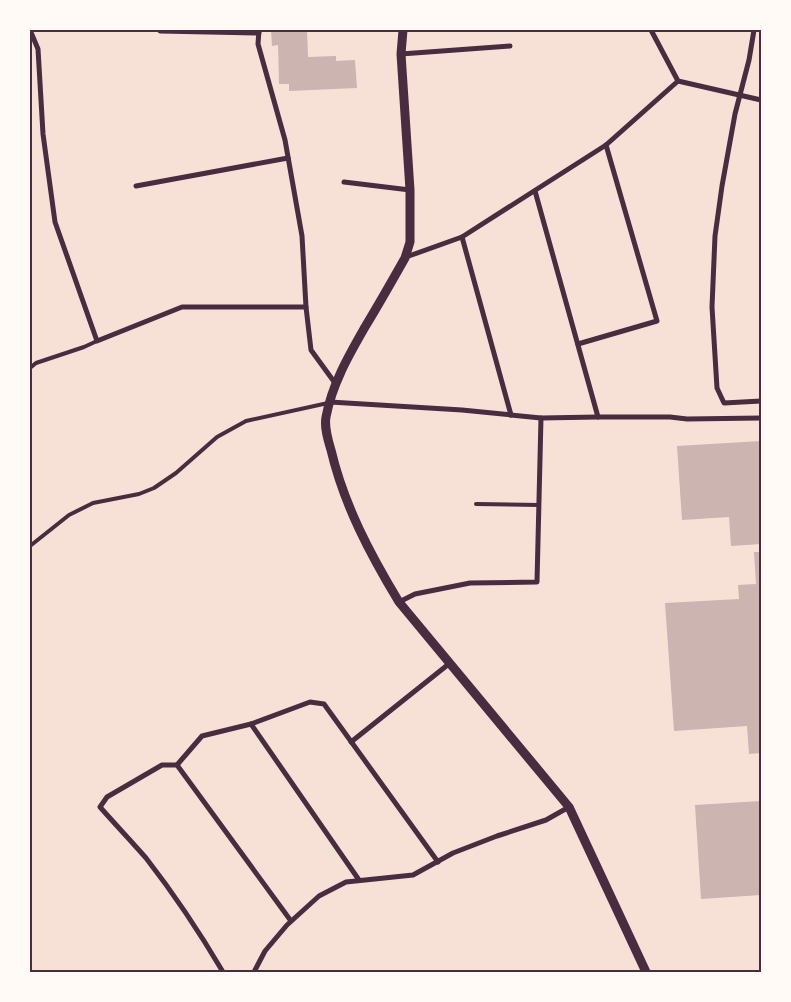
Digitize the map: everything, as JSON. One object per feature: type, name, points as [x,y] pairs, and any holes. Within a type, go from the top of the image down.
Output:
[{"type":"street","points":[[30,30],[38,49],[44,134],[55,222],[96,341],[182,307],[306,307]]},
{"type":"street","points":[[160,30],[259,32],[258,44],[285,140],[302,236],[306,307],[311,350],[335,383]]},
{"type":"street","points":[[403,30],[401,54],[410,190],[410,242],[405,258],[335,383],[326,418],[328,438],[337,474],[357,527],[399,602],[569,807],[646,972]]},
{"type":"street","points":[[651,30],[678,80],[761,100]]},
{"type":"street","points":[[754,30],[730,141],[715,236],[712,307],[717,388],[724,403],[761,401]]},
{"type":"street","points":[[401,54],[510,46]]},
{"type":"street","points":[[405,258],[462,237],[606,145],[678,80]]},
{"type":"street","points":[[578,344],[657,321],[606,145]]},
{"type":"street","points":[[136,186],[288,158]]},
{"type":"street","points":[[344,182],[410,190]]},
{"type":"street","points":[[535,190],[598,417]]},
{"type":"street","points":[[462,237],[511,415]]},
{"type":"street","points":[[330,402],[462,410],[541,418],[761,418]]},
{"type":"street","points":[[399,602],[415,594],[470,583],[537,582],[541,418]]},
{"type":"street","points":[[351,742],[450,663]]},
{"type":"street","points":[[223,972],[176,899],[145,858],[100,807],[107,797],[162,766],[177,765],[202,736],[251,724],[310,702],[324,704],[438,862]]},
{"type":"street","points":[[251,724],[359,880]]},
{"type":"street","points":[[177,765],[291,921]]},
{"type":"street","points":[[254,972],[264,951],[286,925],[319,896],[346,882],[413,875],[453,853],[496,836],[546,820],[569,807]]},
{"type":"lane","points":[[30,368],[36,363],[84,347],[96,341]]},
{"type":"lane","points":[[30,546],[69,515],[93,503],[138,494],[154,488],[176,473],[217,437],[246,421],[330,402]]},
{"type":"lane","points":[[476,504],[539,505]]},
{"type":"building","points":[[271,30],[307,30],[308,57],[336,56],[336,61],[355,60],[357,88],[289,91],[289,84],[279,84],[278,45],[272,46]]},
{"type":"building","points":[[761,441],[761,544],[731,546],[729,517],[682,520],[677,446]]},
{"type":"building","points":[[754,552],[761,552],[761,753],[749,754],[747,726],[674,731],[665,603],[739,599],[738,585],[756,584]]},
{"type":"building","points":[[761,801],[761,895],[701,899],[695,805]]}]
